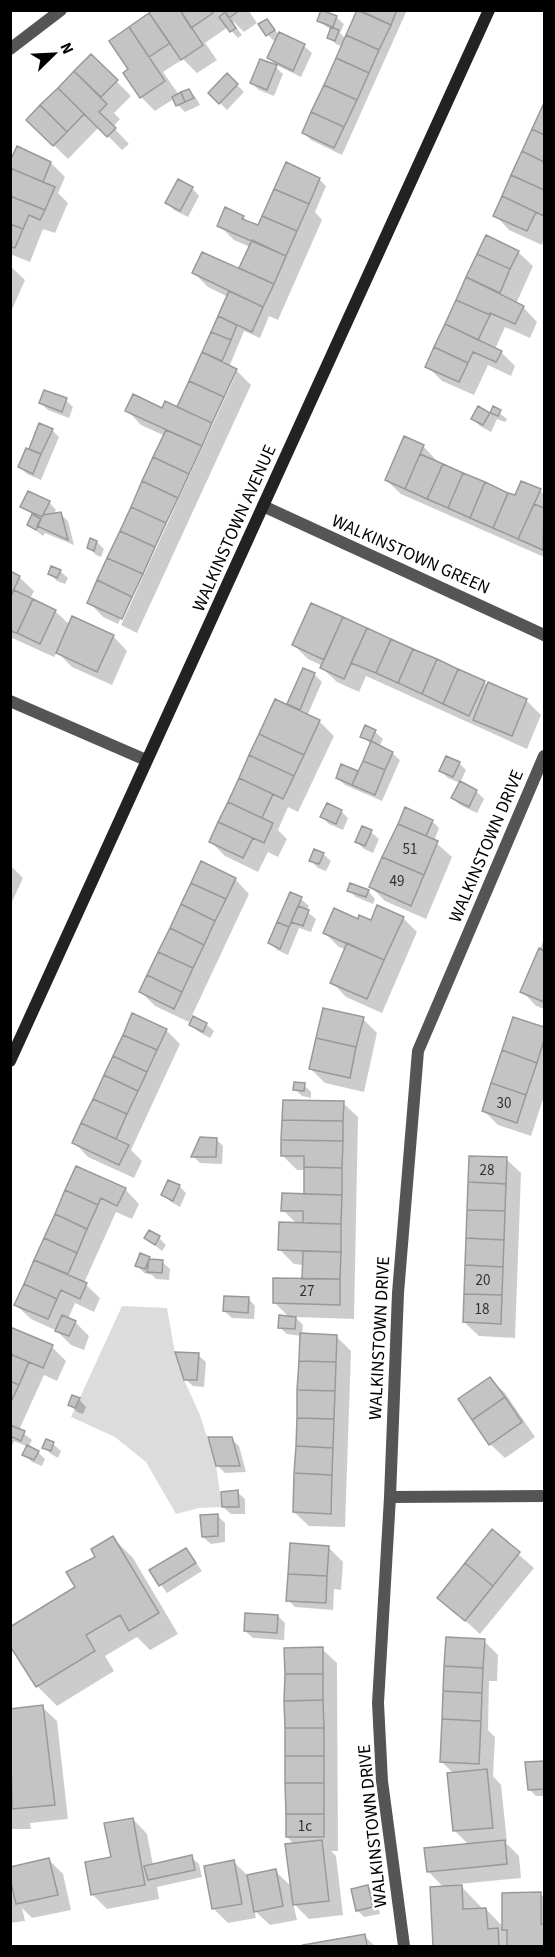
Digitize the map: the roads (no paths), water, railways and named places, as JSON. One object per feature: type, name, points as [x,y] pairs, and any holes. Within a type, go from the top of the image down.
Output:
[{"type":"main road","name":"WALKINSTOWN AVENUE","points":[[10,1061],[489,10]]},
{"type":"street","points":[[10,49],[61,10]]},
{"type":"street","name":"WALKINSTOWN GREEN","points":[[263,506],[544,635]]},
{"type":"street","points":[[10,701],[146,760]]},
{"type":"street","name":"WALKINSTOWN DRIVE","points":[[405,1947],[382,1781],[378,1703],[390,1497],[398,1293],[418,1051],[544,756]]},
{"type":"street","points":[[390,1497],[544,1496]]}]
